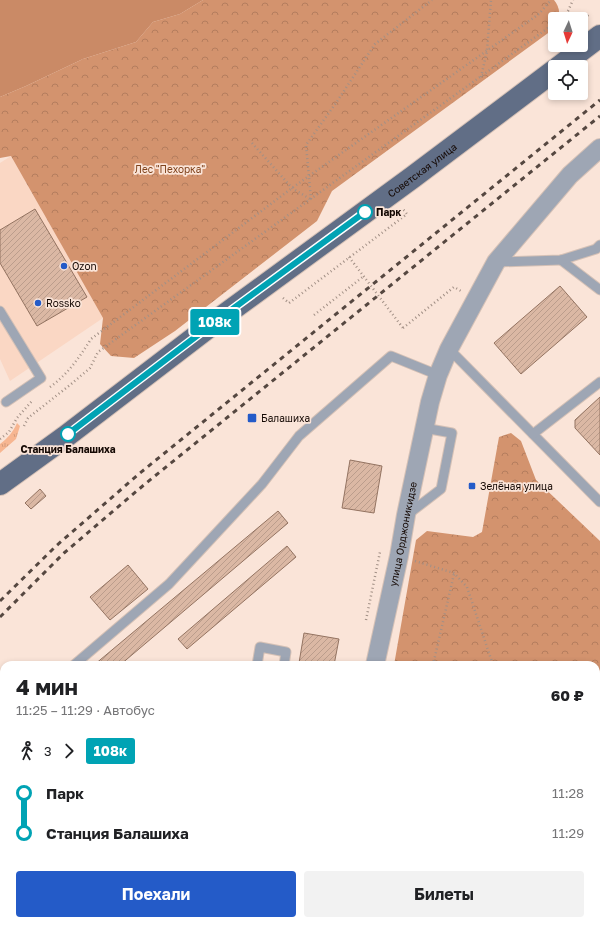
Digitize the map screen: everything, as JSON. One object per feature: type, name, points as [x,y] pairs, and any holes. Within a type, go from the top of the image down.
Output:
[{"type":"main road","points":[[568,60],[600,36]]},
{"type":"main road","name":"Советская улица","points":[[0,484],[223,316],[413,177],[548,75]]},
{"type":"street","points":[[438,375],[449,350],[496,262],[570,175],[600,148]]},
{"type":"street","name":"улица Орджоникидзе","points":[[376,661],[399,556],[424,428],[438,375]]},
{"type":"lane","points":[[496,262],[561,260],[596,249],[600,245]]},
{"type":"lane","points":[[561,260],[600,290]]},
{"type":"lane","points":[[0,311],[41,378],[6,402]]},
{"type":"lane","points":[[449,350],[600,502]]},
{"type":"lane","points":[[79,661],[169,584],[262,484],[299,436],[391,356],[438,375]]},
{"type":"lane","points":[[533,434],[600,382]]},
{"type":"lane","points":[[406,515],[441,489],[452,433],[424,428]]},
{"type":"lane","points":[[258,661],[260,647],[286,652],[285,661]]},
{"type":"path","points":[[311,199],[306,145],[375,44],[432,0]]},
{"type":"path","points":[[480,77],[487,51],[491,0]]},
{"type":"path","points":[[45,391],[72,368],[91,339],[292,188],[539,14],[551,0]]},
{"type":"path","points":[[567,12],[573,0]]},
{"type":"path","points":[[24,426],[28,418],[70,386],[90,368],[98,352],[548,29]]},
{"type":"path","points":[[252,143],[292,188],[311,199]]},
{"type":"path","points":[[283,298],[289,303],[407,214],[402,208]]},
{"type":"path","points":[[349,257],[403,328],[454,287]]},
{"type":"path","points":[[314,315],[364,276]]},
{"type":"path","points":[[0,439],[9,432],[17,418],[34,399]]},
{"type":"path","points":[[364,627],[380,552]]},
{"type":"path","points":[[399,556],[454,574],[467,587],[492,661]]},
{"type":"path","points":[[434,661],[454,574]]},
{"type":"shaded area","points":[[0,0],[203,0],[180,14],[153,22],[136,42],[83,59],[0,97]]},
{"type":"shaded area","points":[[11,156],[103,318],[10,381],[0,359],[0,163]]},
{"type":"green space","name":"Лес \"Пехорка\"","points":[[203,0],[554,0],[559,11],[548,12],[548,33],[332,191],[317,221],[175,331],[134,358],[111,356],[100,344],[103,318],[11,156],[0,158],[0,97],[83,59],[136,42],[153,22],[180,14]]},
{"type":"green space","points":[[17,423],[20,426],[16,439],[0,453],[0,444],[10,435]]},
{"type":"green space","points":[[511,433],[521,441],[536,480],[600,541],[600,661],[395,661],[416,540],[427,531],[473,537],[482,532],[499,437]]},
{"type":"building","points":[[35,209],[87,297],[37,326],[0,263],[0,230]]},
{"type":"building","points":[[560,286],[587,317],[521,374],[494,343]]},
{"type":"building","points":[[600,397],[600,455],[575,428],[575,420]]},
{"type":"building","points":[[350,460],[382,466],[374,513],[342,508]]},
{"type":"building","points":[[40,489],[46,496],[31,509],[25,503]]},
{"type":"building","points":[[278,511],[288,523],[125,661],[99,661]]},
{"type":"building","points":[[287,546],[296,557],[187,649],[178,639]]},
{"type":"building","points":[[128,565],[148,589],[110,620],[90,597]]},
{"type":"building","points":[[304,633],[339,639],[335,661],[299,661]]},
{"type":"railway","points":[[0,601],[56,546],[140,473],[600,100]]},
{"type":"railway","points":[[0,617],[64,553],[145,484],[600,116]]},
{"type":"bus line","name":"108к","points":[[68,434],[223,316],[365,212]]},
{"type":"place","name":"Парк","points":[[365,212]]},
{"type":"place","name":"Ozon","points":[[64,266]]},
{"type":"place","name":"Rossko","points":[[38,303]]},
{"type":"place","name":"Балашиха","points":[[252,418]]},
{"type":"place","name":"Станция Балашиха","points":[[68,434]]},
{"type":"place","name":"Зелёная улица","points":[[472,486]]}]
